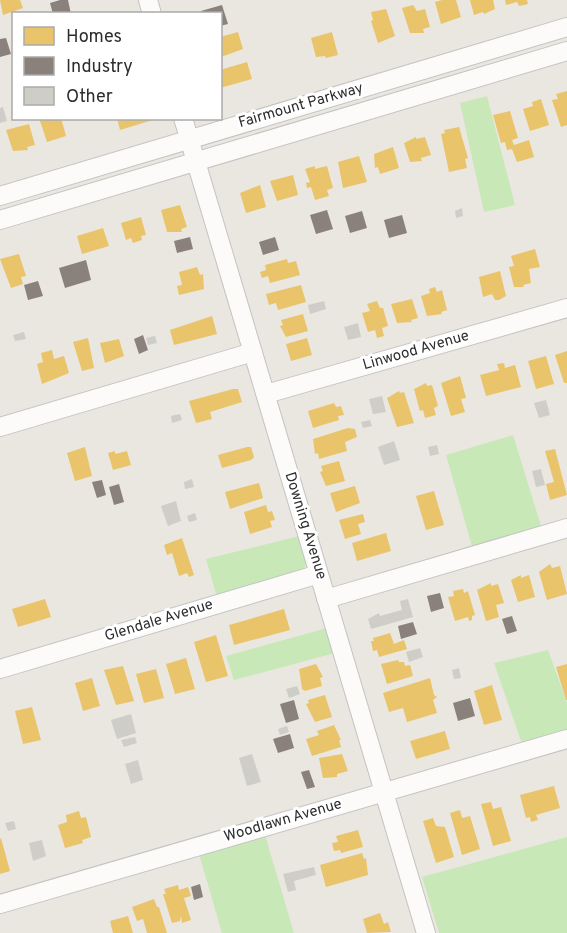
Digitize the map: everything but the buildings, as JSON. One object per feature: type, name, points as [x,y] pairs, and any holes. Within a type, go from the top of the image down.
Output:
[{"type":"street","name":"Fairmount Parkway","points":[[0,196],[567,27]]},
{"type":"street","name":"Fairmount Parkway","points":[[0,220],[567,51]]},
{"type":"street","name":"Downing Avenue","points":[[184,120],[426,933]]},
{"type":"street","name":"Linwood Avenue","points":[[266,394],[567,308]]},
{"type":"street","points":[[0,427],[253,352]]},
{"type":"street","points":[[326,598],[567,528]]},
{"type":"street","name":"Glendale Avenue","points":[[0,669],[319,574]]},
{"type":"street","name":"Woodlawn Avenue","points":[[0,904],[567,739]]},
{"type":"green space","points":[[487,96],[515,205],[484,212],[460,103]]},
{"type":"green space","points":[[513,435],[542,529],[473,550],[446,455]]},
{"type":"green space","points":[[299,536],[307,561],[303,571],[217,597],[206,559]]},
{"type":"green space","points":[[327,628],[335,653],[234,680],[226,656]]},
{"type":"green space","points":[[548,650],[567,703],[567,731],[522,744],[494,663]]},
{"type":"green space","points":[[265,835],[294,933],[222,933],[199,854]]},
{"type":"green space","points":[[567,837],[567,933],[439,933],[422,877]]}]
